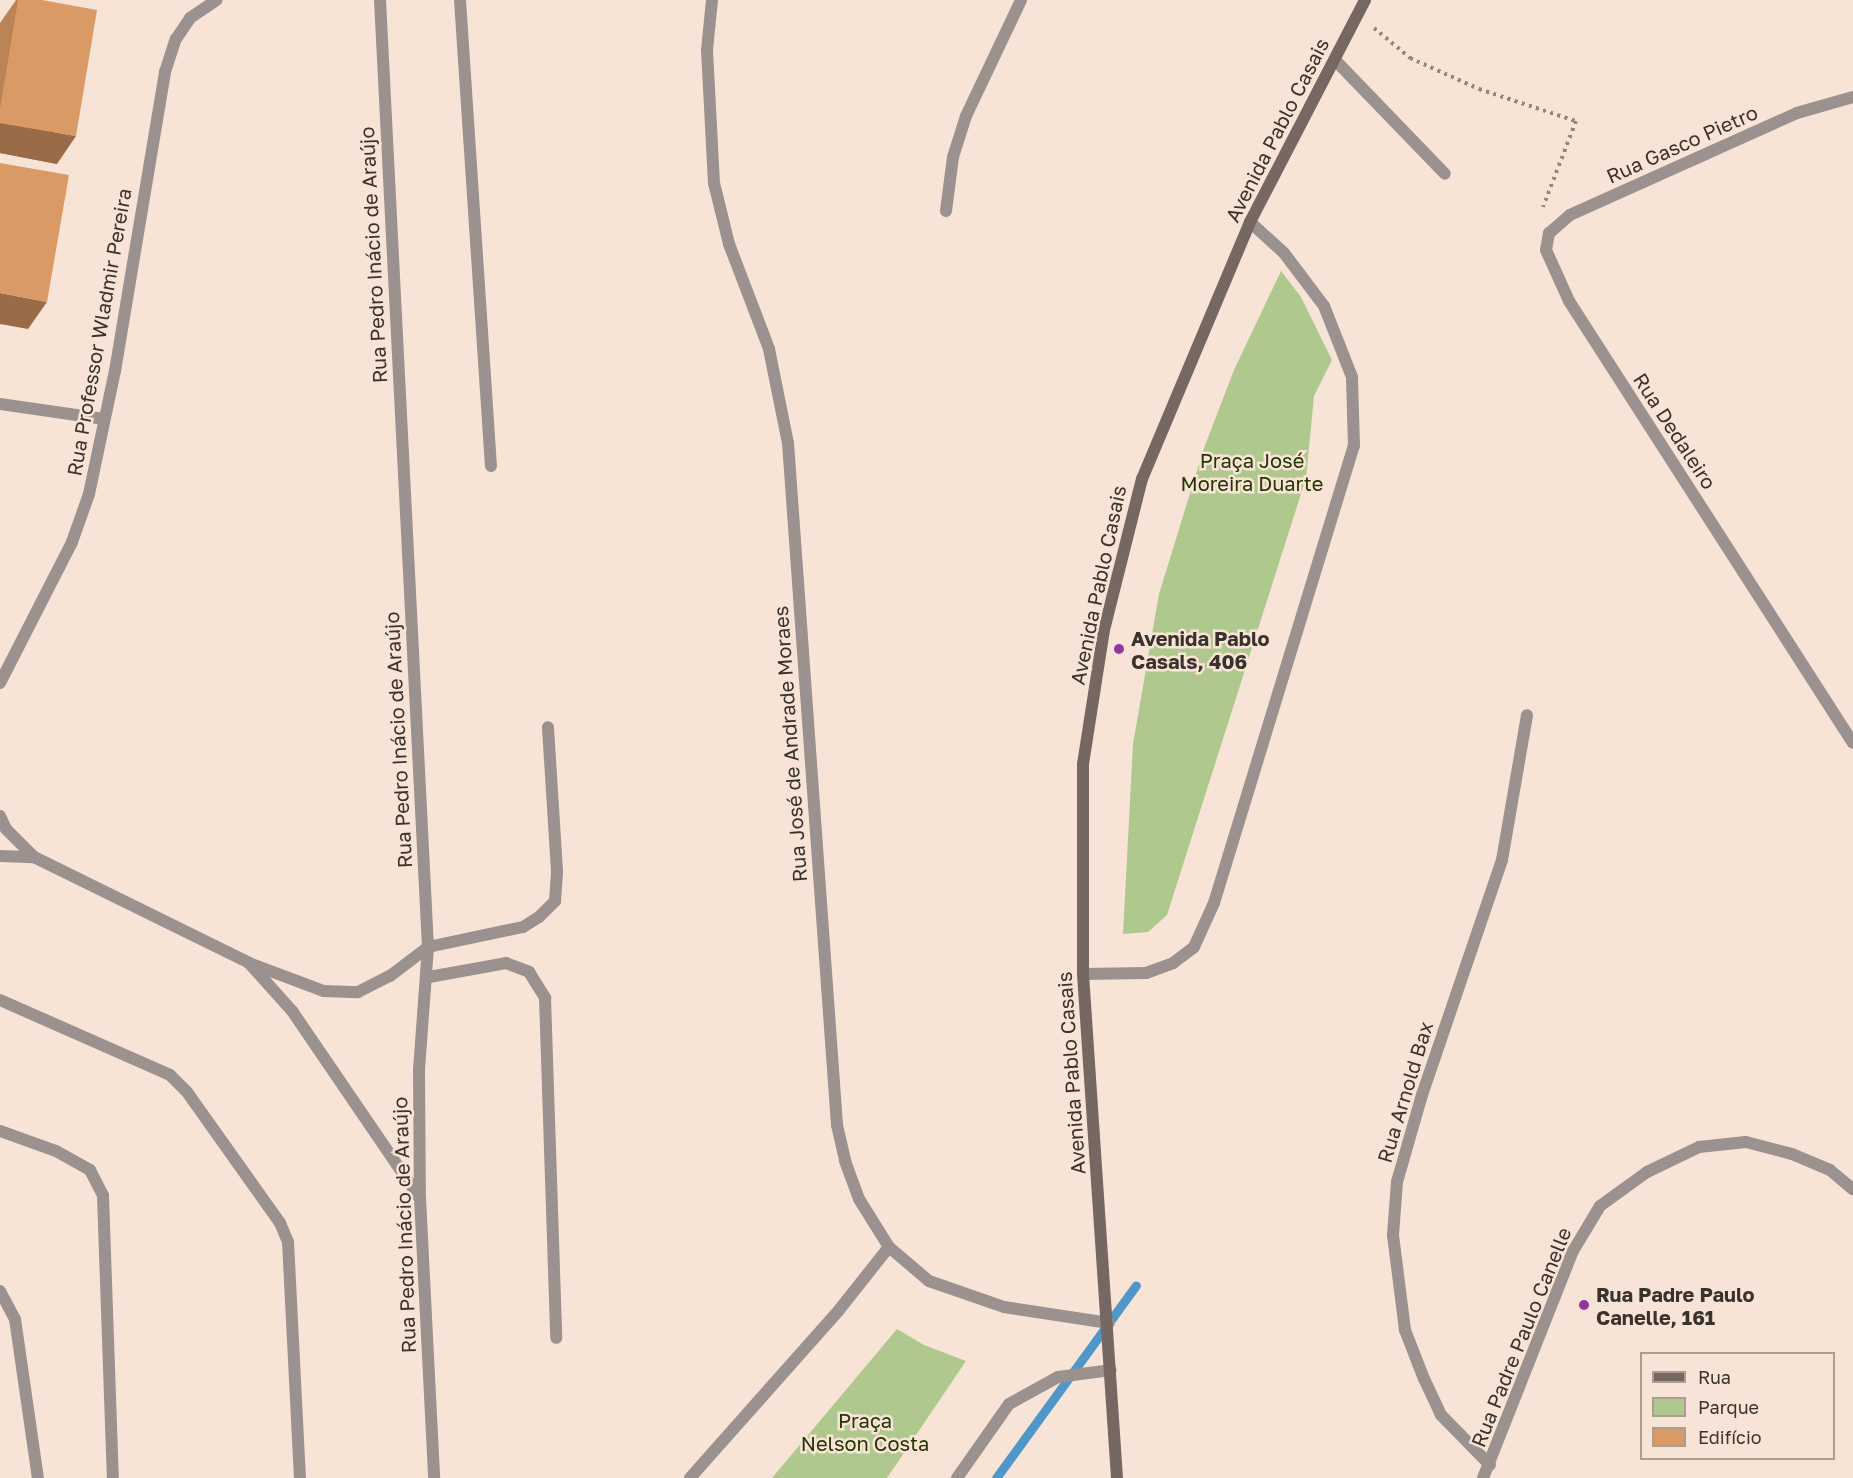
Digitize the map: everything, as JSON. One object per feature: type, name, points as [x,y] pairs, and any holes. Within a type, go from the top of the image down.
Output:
[{"type":"street","name":"Rua Professor Wladmir Pereira","points":[[0,670],[11,661],[72,542],[89,494],[165,72],[176,39],[190,18],[217,0]]},
{"type":"street","name":"Rua Pedro Inácio de Araújo","points":[[380,0],[429,947],[429,977],[419,1070],[420,1198],[434,1478]]},
{"type":"street","points":[[460,0],[491,466]]},
{"type":"street","name":"Rua José de Andrade Moraes","points":[[712,0],[707,50],[714,183],[729,244],[769,349],[788,443],[837,1125],[859,1199],[889,1247],[929,1281],[1004,1307],[1109,1323]]},
{"type":"street","points":[[946,211],[953,157],[966,116],[1022,0]]},
{"type":"street","name":"Avenida Pablo Casais","points":[[1117,1478],[1109,1323],[1083,974],[1083,764],[1104,630],[1142,478],[1250,222],[1365,0]]},
{"type":"street","points":[[1335,60],[1445,174]]},
{"type":"street","name":"Rua Gasco Pietro","points":[[1546,250],[1549,233],[1570,215],[1797,113],[1853,97]]},
{"type":"street","points":[[1083,974],[1146,974],[1173,963],[1194,947],[1214,903],[1354,446],[1352,376],[1323,306],[1284,253],[1250,222]]},
{"type":"street","name":"Rua Dedaleiro","points":[[1546,250],[1569,301],[1853,743]]},
{"type":"street","points":[[0,404],[104,419]]},
{"type":"street","points":[[0,683],[11,661]]},
{"type":"street","name":"Rua Arnold Bax","points":[[1490,1465],[1441,1415],[1424,1379],[1405,1330],[1393,1235],[1397,1182],[1422,1095],[1502,860],[1527,715]]},
{"type":"street","points":[[0,816],[6,829],[34,857],[249,963],[324,992],[349,993],[374,986],[429,947],[523,927],[555,900],[557,871],[548,727]]},
{"type":"street","points":[[0,856],[34,857]]},
{"type":"street","points":[[249,963],[293,1012],[420,1198]]},
{"type":"street","points":[[429,977],[506,963],[529,972],[545,998],[556,1338]]},
{"type":"street","points":[[0,1000],[170,1075],[187,1092],[280,1222],[288,1242],[300,1478]]},
{"type":"street","points":[[0,1131],[56,1150],[90,1170],[103,1196],[113,1478]]},
{"type":"street","name":"Rua Padre Paulo Canelle","points":[[1483,1478],[1574,1251],[1600,1206],[1647,1172],[1699,1147],[1746,1142],[1792,1154],[1830,1170],[1853,1189]]},
{"type":"street","points":[[690,1478],[839,1310],[889,1247]]},
{"type":"street","points":[[0,1291],[15,1319],[38,1478]]},
{"type":"street","points":[[957,1478],[1016,1399],[1058,1377],[1111,1370]]},
{"type":"path","points":[[1358,14],[1410,58],[1479,89],[1576,121],[1542,209]]},
{"type":"green space","name":"Praça José Moreira Duarte","points":[[1281,271],[1301,297],[1332,360],[1314,396],[1306,478],[1167,915],[1148,932],[1123,934],[1133,744],[1159,594],[1204,448],[1234,370]]},
{"type":"green space","name":"Praça Nelson Costa","points":[[897,1329],[924,1345],[966,1361],[887,1478],[772,1478]]},
{"type":"building","points":[[18,0],[42,0],[97,10],[76,136],[0,123],[0,109]]},
{"type":"building","points":[[0,163],[69,175],[47,302],[0,293]]},
{"type":"waterway","points":[[996,1478],[1136,1285]]},
{"type":"place","name":"Avenida Pablo Casals, 406","points":[[1119,649]]},
{"type":"place","name":"Rua Padre Paulo Canelle, 161","points":[[1584,1305]]}]
